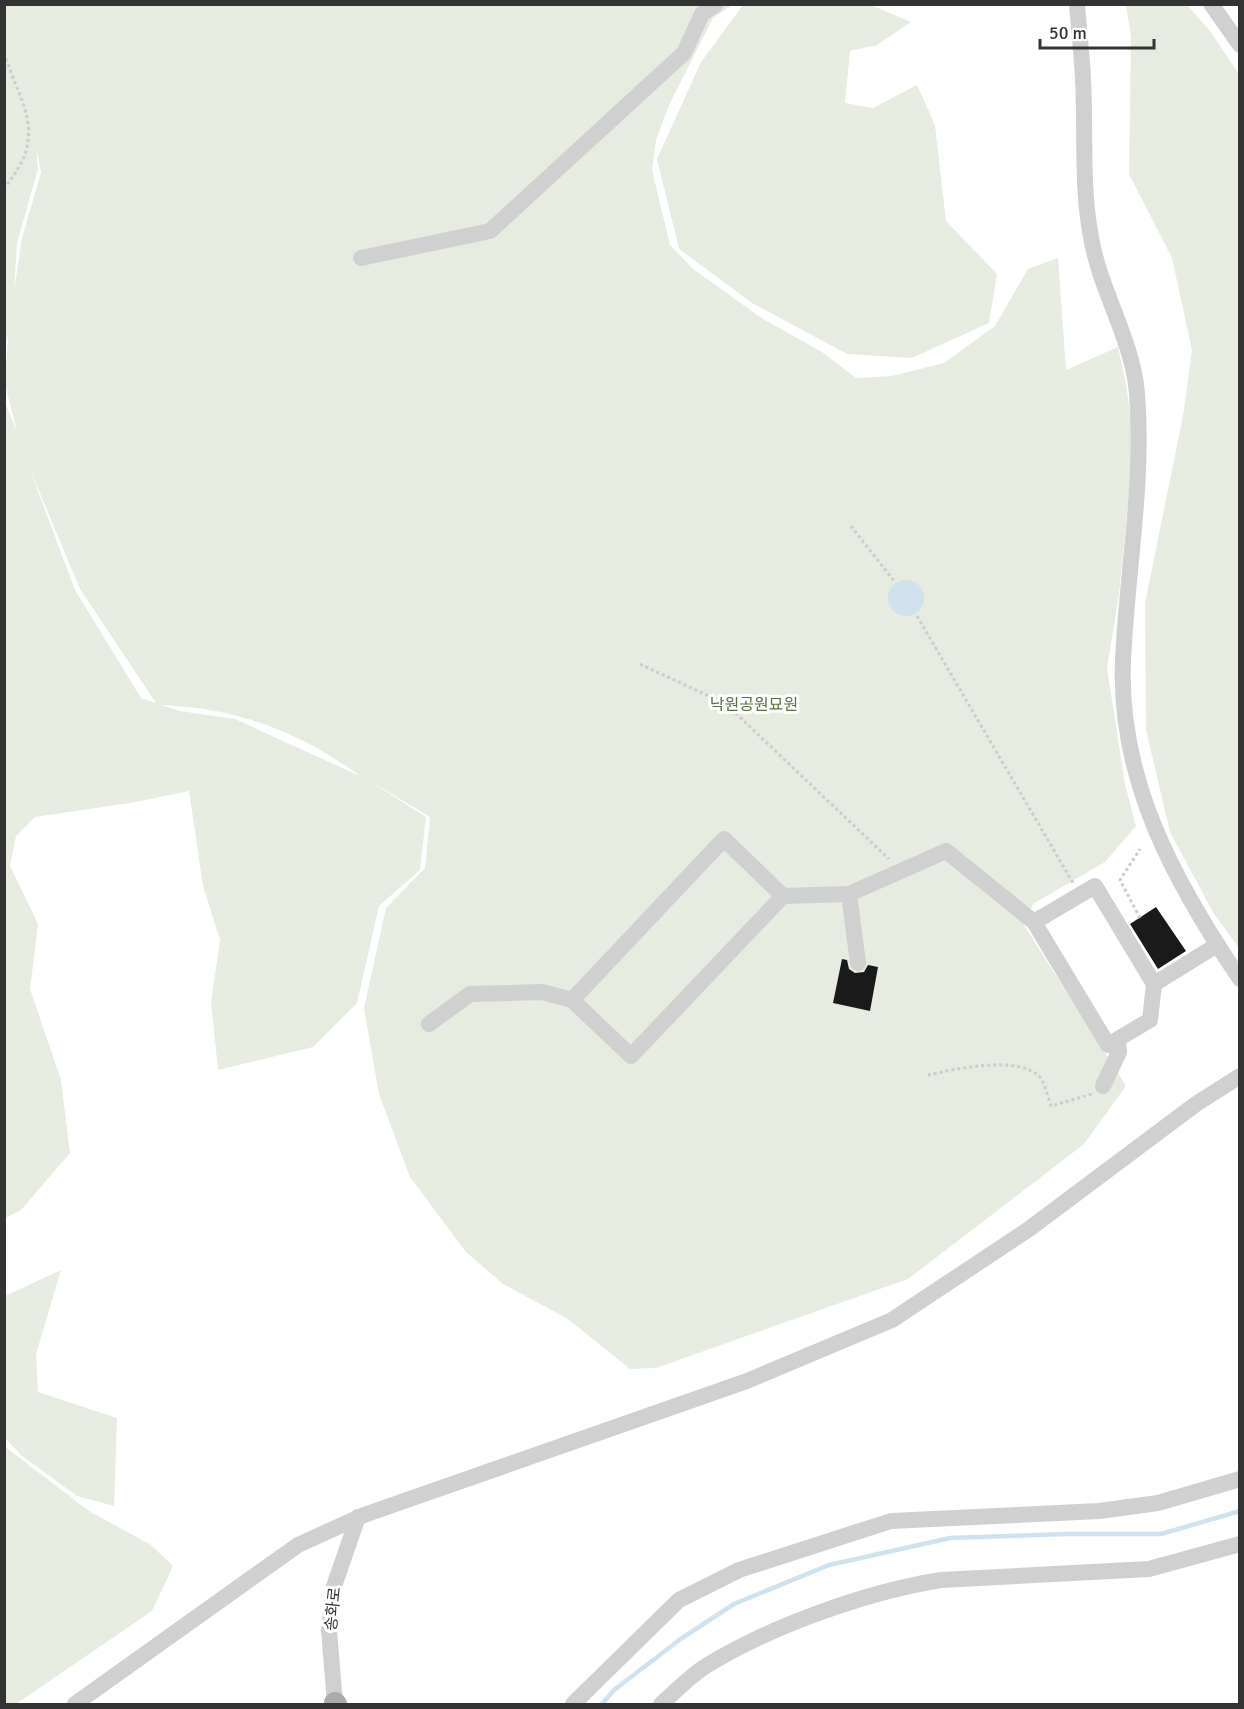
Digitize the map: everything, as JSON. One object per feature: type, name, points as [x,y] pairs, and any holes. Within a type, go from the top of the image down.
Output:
[{"type":"street","points":[[361,258],[489,231],[684,53],[702,14],[716,4]]},
{"type":"street","points":[[1077,4],[1083,81],[1083,157],[1091,241],[1131,357],[1140,432],[1140,480],[1123,664],[1127,723],[1136,777],[1151,823],[1171,866],[1216,945],[1239,979]]},
{"type":"street","points":[[1211,4],[1239,45]]},
{"type":"street","points":[[572,1000],[724,839],[783,896]]},
{"type":"street","points":[[429,1024],[470,994],[542,992],[572,1000],[631,1056],[783,896],[849,894],[946,851],[1034,922],[1108,1045],[1150,1020],[1154,984],[1095,886],[1034,922]]},
{"type":"street","points":[[849,894],[858,963]]},
{"type":"street","points":[[1154,984],[1216,945]]},
{"type":"street","points":[[1103,1086],[1119,1052],[1118,1039]]},
{"type":"street","points":[[75,1704],[298,1545],[358,1517],[694,1401],[892,1320],[1029,1229],[1196,1104],[1239,1076]]},
{"type":"street","points":[[573,1704],[679,1600],[738,1570],[891,1521],[1111,1509],[1158,1503],[1239,1479]]},
{"type":"street","name":"송화로","points":[[335,1704],[329,1630],[333,1589],[358,1517]]},
{"type":"street","points":[[661,1704],[704,1667],[778,1628],[912,1585],[941,1580],[1149,1569],[1239,1544]]},
{"type":"path","points":[[4,53],[25,106],[30,139],[4,188]]},
{"type":"path","points":[[851,526],[894,581]]},
{"type":"path","points":[[917,616],[1079,895]]},
{"type":"path","points":[[640,664],[726,704],[901,871]]},
{"type":"path","points":[[1140,849],[1120,880],[1140,918]]},
{"type":"path","points":[[928,1075],[963,1067],[1021,1066],[1040,1077],[1051,1106],[1090,1096],[1103,1086]]},
{"type":"green space","name":"낙원공원묘원","points":[[5,5],[732,5],[713,18],[669,105],[656,140],[652,170],[670,245],[692,268],[760,317],[822,352],[856,378],[892,376],[944,363],[995,326],[1028,269],[1058,258],[1066,370],[1118,347],[1126,384],[1134,443],[1119,594],[1107,668],[1125,784],[1136,826],[1105,862],[1033,904],[1024,925],[1126,1086],[1084,1144],[908,1279],[656,1368],[630,1369],[568,1319],[503,1284],[466,1252],[410,1177],[379,1094],[364,1008],[386,908],[425,868],[430,817],[365,778],[426,817],[420,870],[379,906],[357,1003],[313,1047],[218,1070],[211,1002],[220,940],[203,886],[189,791],[130,803],[35,817],[16,836],[10,866],[38,924],[30,989],[61,1080],[70,1153],[21,1210],[5,1218],[5,402],[17,432],[5,384],[8,336],[5,345]],"holes":[[[36,147],[41,173],[22,238],[14,291],[17,243],[38,169]],[[29,467],[80,589],[156,703],[141,698],[75,590]],[[161,705],[216,711],[266,725],[314,746],[360,776],[235,719],[180,711]]]},
{"type":"green space","points":[[743,5],[871,5],[911,22],[877,45],[850,51],[845,103],[873,108],[917,85],[935,125],[946,221],[997,274],[989,323],[912,358],[847,354],[752,303],[679,249],[657,159],[701,62]]},
{"type":"green space","points":[[1126,5],[1187,5],[1210,31],[1239,74],[1239,948],[1214,914],[1170,832],[1146,730],[1145,603],[1183,416],[1192,350],[1172,258],[1129,174],[1131,37]]},
{"type":"green space","points":[[61,1270],[36,1354],[38,1392],[117,1418],[114,1506],[77,1496],[21,1455],[5,1438],[5,1296]]},
{"type":"green space","points":[[4,1446],[89,1511],[151,1545],[173,1566],[152,1611],[16,1704],[4,1704]]},
{"type":"water","points":[[906,580],[919,585],[924,598],[919,611],[906,616],[893,611],[888,598],[893,585]]},
{"type":"building","points":[[1156,907],[1186,951],[1158,969],[1130,924]]},
{"type":"building","points":[[842,959],[847,960],[849,969],[855,973],[864,972],[868,965],[878,967],[870,1011],[833,1003]]},
{"type":"waterway","points":[[602,1704],[614,1690],[682,1638],[734,1604],[829,1565],[950,1538],[1066,1534],[1161,1534],[1240,1511]]}]
